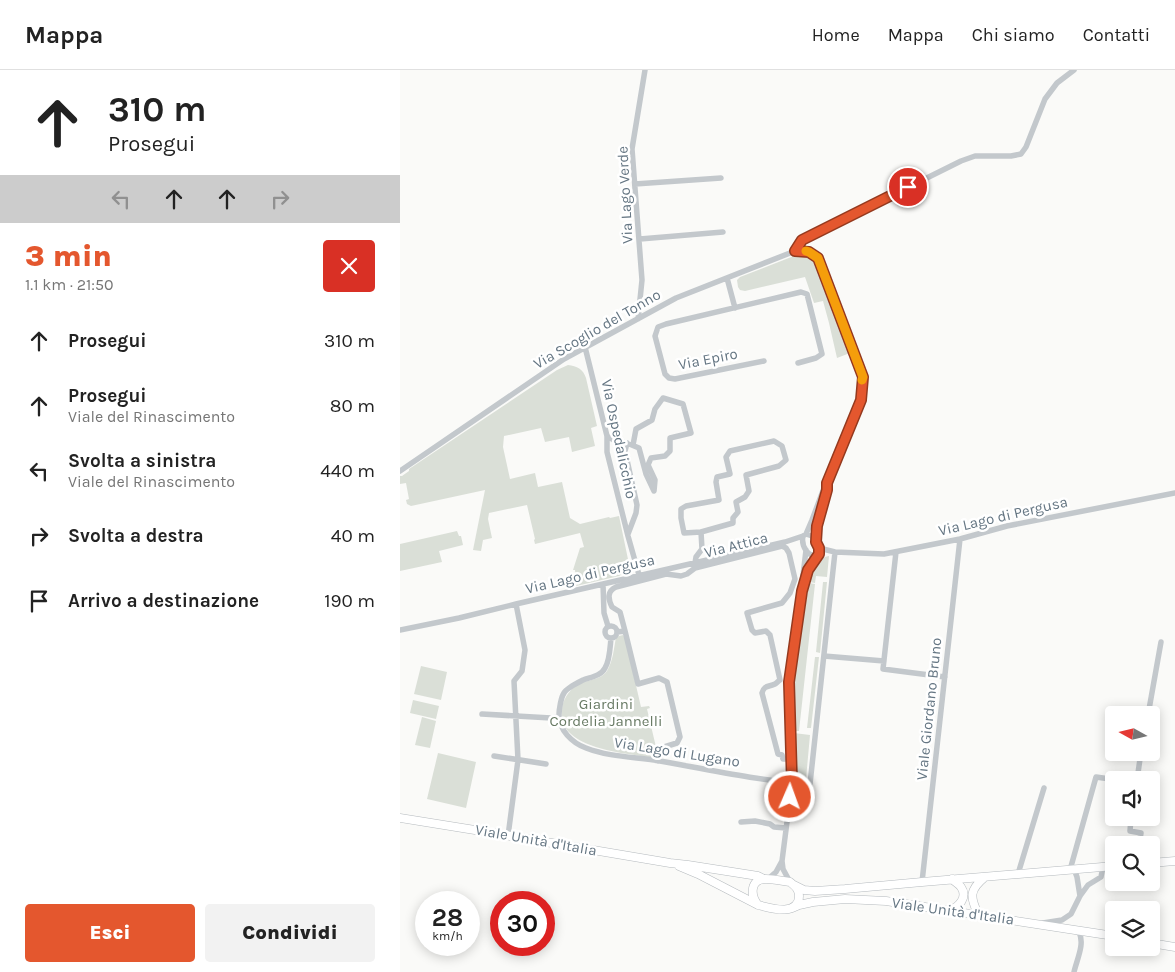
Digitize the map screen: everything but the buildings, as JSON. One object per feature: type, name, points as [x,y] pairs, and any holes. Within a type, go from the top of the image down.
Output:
[{"type":"main road","name":"Viale Unità d'Italia","points":[[400,818],[758,876],[792,884],[804,890],[815,891],[1103,867]]},
{"type":"main road","points":[[1160,863],[1175,861]]},
{"type":"main road","name":"Viale Unità d'Italia","points":[[672,863],[698,874],[758,905],[782,910],[813,902],[845,900],[886,901],[1105,935]]},
{"type":"main road","points":[[978,914],[974,907],[973,890],[985,876]]},
{"type":"main road","points":[[758,905],[752,893],[753,887],[757,882],[766,879]]},
{"type":"main road","points":[[948,910],[958,906],[963,896],[961,887],[952,879]]},
{"type":"main road","points":[[792,884],[799,891],[799,900],[792,908]]},
{"type":"main road","points":[[1160,944],[1175,947]]},
{"type":"street","name":"Via Lago Verde","points":[[638,319],[642,280],[632,149],[645,70]]},
{"type":"street","points":[[818,555],[811,556],[802,542],[861,400],[863,377],[818,258],[809,252],[795,251],[802,240],[961,161],[976,156],[1011,156],[1021,154],[1026,147],[1045,99],[1057,83],[1074,70]]},
{"type":"street","points":[[636,184],[721,178]]},
{"type":"street","points":[[640,239],[723,232]]},
{"type":"street","name":"Via Scoglio del Tonno","points":[[400,470],[564,359],[676,298],[795,251]]},
{"type":"street","points":[[727,278],[735,308],[801,292],[807,294],[822,354],[816,358],[798,362]]},
{"type":"street","name":"Via Epiro","points":[[735,308],[658,327],[655,336],[665,374],[669,378],[675,379],[764,361]]},
{"type":"street","name":"Via Ospedalicchio","points":[[585,348],[607,436],[607,452],[639,575]]},
{"type":"street","points":[[607,436],[615,441],[630,444],[638,448],[646,474],[654,491],[655,480],[648,465],[652,458],[665,456],[670,451],[670,438],[691,433],[683,404],[663,398],[655,409],[652,420],[636,429],[630,444],[624,451],[637,505],[628,536]]},
{"type":"street","points":[[774,441],[782,446],[786,460],[778,466],[746,475],[749,491],[745,497],[736,502],[738,512],[733,518],[733,522],[701,532],[684,532],[681,509],[686,506],[719,500],[716,482],[718,476],[730,474],[726,457],[730,451],[774,441]]},
{"type":"street","points":[[792,884],[782,869],[792,783],[789,682],[802,591],[808,570],[818,555],[817,526],[827,490],[827,483]]},
{"type":"street","name":"Via Lago di Pergusa","points":[[818,555],[835,552],[884,554],[896,552],[960,539],[1007,526],[1175,493]]},
{"type":"street","points":[[695,563],[696,556],[702,549],[701,532]]},
{"type":"street","points":[[804,535],[812,536],[817,544]]},
{"type":"street","name":"Via Lago di Pergusa","points":[[400,630],[466,617],[785,542],[804,535]]},
{"type":"street","name":"Viale Giordano Bruno","points":[[922,882],[960,539]]},
{"type":"street","points":[[785,542],[795,543],[805,548]]},
{"type":"street","name":"Via Lago di Pergusa","points":[[817,544],[835,552]]},
{"type":"street","name":"Via Attica","points":[[658,761],[664,747],[677,743],[680,737],[667,682],[659,678],[638,684],[620,612],[612,608],[609,593],[616,587],[666,574],[681,576],[695,568],[782,546],[789,553],[795,579],[790,593],[782,603],[747,613],[752,630],[755,633],[766,631],[770,635],[780,680],[775,684],[767,686],[763,689],[762,693],[778,754],[782,755],[783,759],[790,759]]},
{"type":"street","points":[[802,591],[805,548]]},
{"type":"street","points":[[835,552],[824,656],[884,661]]},
{"type":"street","points":[[896,552],[883,669],[945,677]]},
{"type":"street","points":[[680,566],[681,576]]},
{"type":"street","points":[[603,584],[604,613],[608,626],[605,634],[611,638]]},
{"type":"street","points":[[508,836],[518,760],[514,682],[522,671],[525,650],[516,604]]},
{"type":"street","points":[[608,626],[614,627],[617,632]]},
{"type":"street","points":[[617,632],[625,631]]},
{"type":"street","points":[[482,714],[552,718],[559,716],[564,692],[580,681],[601,673],[606,667],[611,638],[617,632]]},
{"type":"street","points":[[1149,706],[1160,642]]},
{"type":"street","name":"Via Lago di Lugano","points":[[559,716],[567,736],[584,747],[605,754],[658,761],[810,787],[824,656]]},
{"type":"street","points":[[494,756],[546,764]]},
{"type":"street","points":[[1080,896],[1077,877],[1072,869],[1096,777],[1105,778]]},
{"type":"street","points":[[1018,874],[1044,788]]},
{"type":"street","points":[[741,822],[756,820],[774,827],[786,828]]},
{"type":"street","points":[[1130,826],[1130,831],[1141,833],[1140,836]]},
{"type":"street","points":[[766,879],[776,872],[782,861]]},
{"type":"street","points":[[1036,924],[1062,920],[1071,914],[1088,884],[1101,877],[1103,867]]},
{"type":"street","points":[[1074,972],[1082,944],[1082,937],[1079,932]]},
{"type":"green space","points":[[799,254],[809,256],[816,263],[850,353],[837,358],[823,301],[814,303],[805,277],[745,291],[740,290],[738,287],[737,280],[740,277]]},
{"type":"green space","points":[[568,365],[579,368],[586,378],[597,426],[591,428],[595,446],[572,452],[569,437],[545,442],[541,428],[504,436],[503,447],[510,479],[535,473],[538,487],[562,482],[570,518],[580,524],[619,516],[629,564],[626,572],[619,576],[576,586],[575,570],[573,570],[580,548],[584,547],[580,533],[535,544],[527,505],[489,513],[488,519],[492,538],[483,540],[481,551],[473,550],[485,490],[411,506],[407,504],[406,500],[409,499],[406,483],[400,484],[400,476],[409,471],[409,469],[557,370]]},
{"type":"green space","points":[[457,531],[459,536],[461,536],[463,545],[439,551],[442,562],[400,571],[400,544]]},
{"type":"green space","points":[[829,556],[827,577],[816,576],[815,583],[809,582],[817,562]]},
{"type":"green space","points":[[823,582],[827,582],[820,653],[816,652]]},
{"type":"green space","points":[[809,583],[815,584],[799,731],[794,731],[794,678]]},
{"type":"green space","name":"Giardini Cordelia Jannelli","points":[[623,635],[641,707],[649,706],[650,708],[647,709],[656,747],[659,746],[659,753],[653,757],[609,750],[581,741],[571,734],[564,724],[562,708],[566,696],[577,685],[604,675],[612,659],[616,637]]},
{"type":"green space","points":[[815,657],[819,657],[811,728],[807,728]]},
{"type":"green space","points":[[421,666],[447,672],[441,700],[414,694]]},
{"type":"green space","points":[[413,700],[439,706],[436,719],[410,713]]},
{"type":"green space","points":[[422,717],[436,721],[430,748],[415,745]]},
{"type":"green space","points":[[794,733],[810,735],[806,779],[797,779]]},
{"type":"green space","points":[[438,753],[476,762],[466,808],[427,799]]},
{"type":"slow traffic","points":[[806,251],[818,258],[863,377],[862,380]]},
{"type":"route","points":[[790,797],[792,783],[789,682],[802,591],[808,570],[819,554],[816,542],[817,526],[827,490],[827,483],[861,400],[863,377],[818,258],[809,252],[795,251],[802,240],[908,187]]}]
